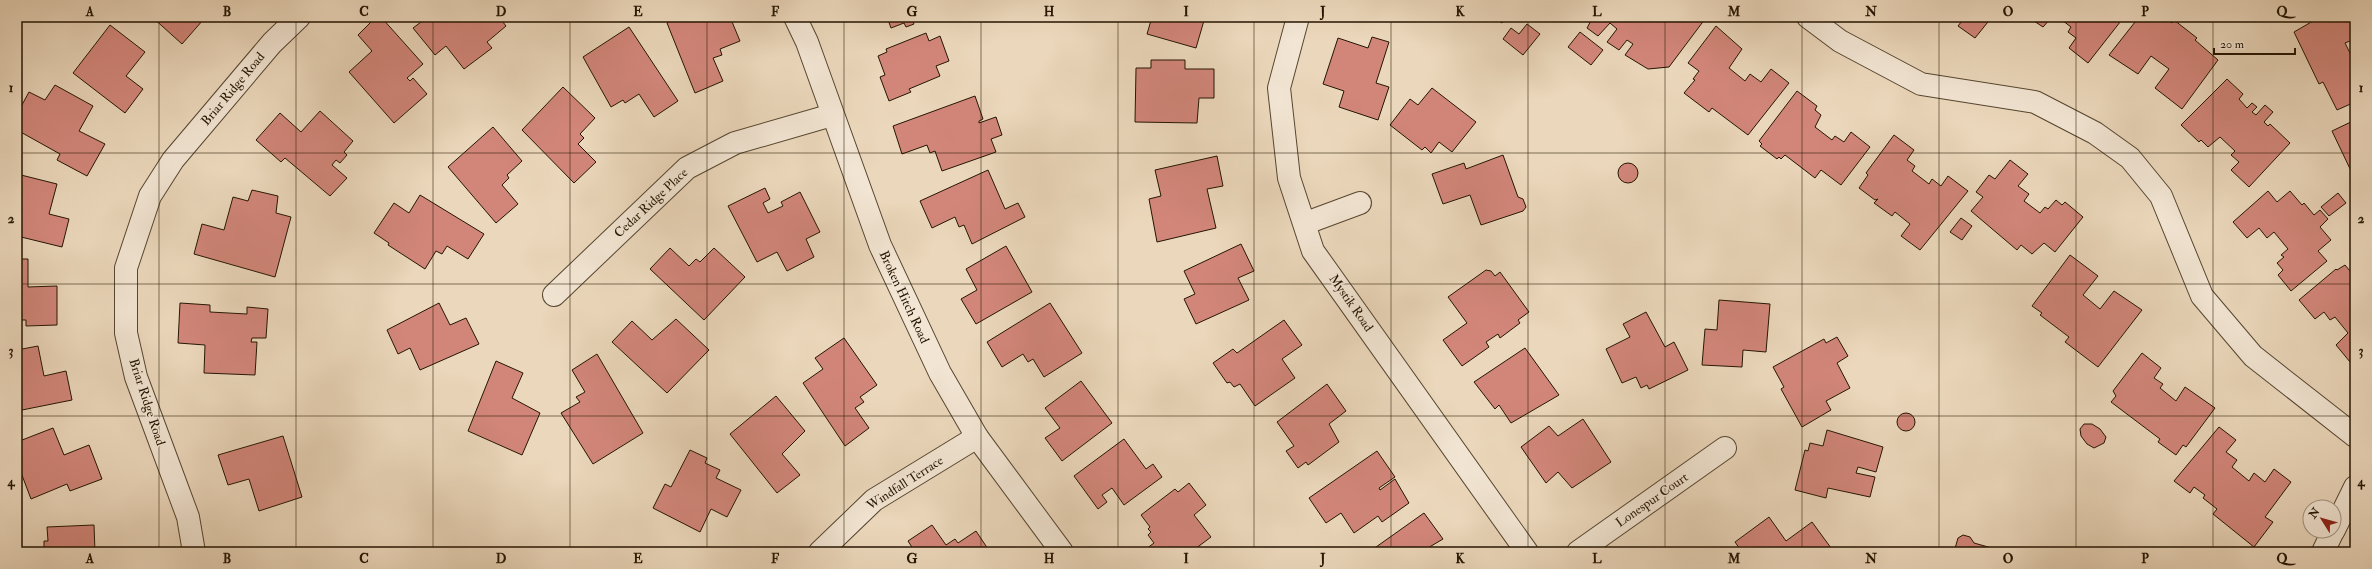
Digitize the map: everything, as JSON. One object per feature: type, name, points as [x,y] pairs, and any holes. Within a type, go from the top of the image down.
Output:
[{"type":"street","name":"Briar Ridge Road","points":[[194,552],[188,517],[136,377],[126,333],[126,268],[150,196],[173,160],[272,43],[299,17]]},
{"type":"street","name":"Broken Hitch Road","points":[[795,17],[807,42],[880,245],[940,373],[977,438],[1062,552]]},
{"type":"street","name":"Mystik Road","points":[[1298,17],[1280,88],[1289,178],[1306,223],[1313,250],[1527,552]]},
{"type":"street","points":[[1808,17],[1840,41],[1921,84],[2035,102],[2095,132],[2124,154],[2161,196],[2202,296],[2253,356],[2355,436]]},
{"type":"street","name":"Cedar Ridge Place","points":[[554,295],[686,168],[736,143],[832,115]]},
{"type":"street","points":[[1306,223],[1360,203]]},
{"type":"street","name":"Windfall Terrace","points":[[820,552],[874,500],[977,438]]},
{"type":"street","name":"Lonespur Court","points":[[1578,552],[1725,448]]},
{"type":"street","points":[[2342,514],[2355,487]]},
{"type":"street","points":[[2323,552],[2330,539]]},
{"type":"building","points":[[152,17],[200,17],[203,20],[182,44]]},
{"type":"building","points":[[376,17],[381,17],[423,64],[407,78],[410,81],[413,78],[427,94],[394,123],[349,72],[372,51],[358,35]]},
{"type":"building","points":[[417,17],[499,17],[506,26],[487,42],[492,48],[464,69],[446,46],[435,55],[413,28],[421,22]]},
{"type":"building","points":[[677,17],[730,17],[740,41],[720,49],[722,55],[713,58],[723,81],[695,93],[667,23]]},
{"type":"building","points":[[887,17],[916,17],[912,19],[914,24],[906,27],[904,23],[891,28]]},
{"type":"building","points":[[1152,17],[1205,17],[1196,48],[1147,34]]},
{"type":"building","points":[[1494,17],[1507,17],[1502,23]]},
{"type":"building","points":[[1593,17],[1677,17],[1680,19],[1681,17],[1703,17],[1705,19],[1669,67],[1648,69],[1625,55],[1633,44],[1627,40],[1619,50],[1607,42],[1617,29],[1610,23],[1598,36],[1587,28]]},
{"type":"building","points":[[1965,17],[1992,17],[1975,38],[1958,26]]},
{"type":"building","points":[[2028,17],[2052,17],[2043,27]]},
{"type":"building","points":[[2058,17],[2124,17],[2088,63],[2069,48],[2076,38],[2068,32],[2071,27]]},
{"type":"building","points":[[2139,17],[2164,17],[2172,23],[2174,20],[2197,38],[2195,40],[2218,60],[2182,109],[2155,88],[2169,69],[2151,56],[2138,74],[2109,55]]},
{"type":"building","points":[[2320,17],[2355,17],[2355,39],[2345,43],[2355,63],[2355,102],[2337,110],[2323,82],[2319,84],[2294,32]]},
{"type":"building","points":[[1527,24],[1540,34],[1523,55],[1503,39],[1511,28],[1519,34]]},
{"type":"building","points":[[110,25],[145,52],[126,76],[143,89],[125,113],[73,73]]},
{"type":"building","points":[[1716,26],[1742,49],[1729,68],[1745,81],[1750,74],[1761,82],[1771,69],[1789,83],[1748,135],[1712,108],[1709,112],[1684,93],[1695,80],[1693,79],[1699,71],[1688,63]]},
{"type":"building","points":[[629,27],[678,101],[654,117],[639,94],[625,103],[623,100],[611,107],[583,57]]},
{"type":"building","points":[[1580,32],[1603,50],[1591,65],[1568,47]]},
{"type":"building","points":[[926,33],[929,41],[940,36],[949,61],[936,66],[940,76],[909,89],[911,92],[889,101],[880,77],[885,75],[878,56],[887,52],[886,49]]},
{"type":"building","points":[[1372,37],[1389,42],[1376,83],[1389,87],[1378,120],[1339,107],[1344,91],[1323,84],[1338,38],[1368,48]]},
{"type":"building","points":[[1151,60],[1185,60],[1185,69],[1214,69],[1214,98],[1199,98],[1197,123],[1135,122],[1136,68],[1151,68]]},
{"type":"building","points":[[2227,79],[2243,94],[2239,99],[2247,108],[2252,103],[2257,107],[2252,112],[2256,115],[2265,105],[2273,112],[2264,122],[2268,126],[2270,124],[2290,143],[2249,187],[2231,170],[2239,162],[2231,155],[2235,151],[2220,137],[2208,147],[2201,140],[2199,142],[2181,125]]},
{"type":"building","points":[[55,85],[93,106],[79,131],[105,144],[87,176],[57,160],[60,154],[17,130],[17,114],[29,92],[45,100]]},
{"type":"building","points":[[563,87],[595,118],[580,134],[584,138],[578,144],[596,162],[574,183],[522,130]]},
{"type":"building","points":[[1432,88],[1476,122],[1452,152],[1439,142],[1431,153],[1425,147],[1422,150],[1390,125],[1410,99],[1418,105]]},
{"type":"building","points":[[1797,91],[1817,106],[1815,110],[1821,115],[1815,127],[1832,140],[1835,136],[1844,142],[1851,132],[1870,147],[1841,185],[1821,170],[1815,178],[1785,155],[1781,159],[1779,157],[1777,159],[1760,146],[1762,144],[1759,141]]},
{"type":"building","points":[[975,96],[983,119],[979,121],[979,123],[996,117],[1002,135],[991,139],[996,152],[942,171],[935,151],[930,153],[927,145],[902,154],[893,126]]},
{"type":"building","points":[[320,111],[353,141],[344,152],[347,155],[340,163],[336,160],[332,165],[347,178],[330,196],[285,158],[281,162],[256,140],[280,113],[301,132]]},
{"type":"building","points":[[2355,120],[2355,172],[2352,173],[2332,131]]},
{"type":"building","points":[[493,127],[522,161],[507,175],[509,178],[502,185],[518,204],[496,223],[448,167]]},
{"type":"building","points":[[1894,135],[1914,150],[1907,160],[1915,166],[1912,171],[1929,184],[1932,179],[1941,186],[1948,176],[1968,191],[1920,250],[1901,236],[1910,224],[1895,212],[1892,216],[1874,203],[1878,199],[1875,200],[1859,188],[1868,175],[1866,173]]},
{"type":"building","points":[[1503,155],[1518,197],[1523,199],[1526,207],[1523,211],[1481,225],[1470,195],[1443,204],[1432,174],[1464,163],[1466,169]]},
{"type":"building","points":[[1217,156],[1223,186],[1207,189],[1216,228],[1157,242],[1149,199],[1161,196],[1155,170]]},
{"type":"building","points":[[2010,160],[2028,174],[2018,186],[2029,194],[2024,201],[2040,213],[2045,207],[2048,209],[2056,200],[2062,205],[2065,202],[2083,217],[2055,252],[2044,243],[2032,254],[2021,245],[2017,250],[1971,211],[1983,197],[1976,192],[1989,175],[1995,179]]},
{"type":"building","points":[[1624,163],[1632,163],[1638,169],[1638,177],[1632,183],[1624,183],[1618,177],[1618,169]]},
{"type":"building","points":[[988,170],[1005,209],[1018,203],[1025,217],[972,244],[964,225],[959,227],[955,217],[932,228],[920,201]]},
{"type":"building","points":[[17,174],[57,184],[49,214],[69,219],[62,247],[17,236]]},
{"type":"building","points":[[765,188],[770,199],[763,203],[768,213],[783,206],[781,202],[800,192],[820,232],[806,239],[814,257],[787,271],[777,252],[757,262],[728,206]]},
{"type":"building","points":[[252,190],[278,196],[276,213],[291,217],[275,277],[194,254],[202,224],[224,230],[233,197],[248,201]]},
{"type":"building","points":[[2268,191],[2277,202],[2290,191],[2302,205],[2304,203],[2314,215],[2320,210],[2328,219],[2320,227],[2331,240],[2318,251],[2327,261],[2291,291],[2278,275],[2283,270],[2277,263],[2284,257],[2281,255],[2288,249],[2274,232],[2267,238],[2259,228],[2247,238],[2233,222]]},
{"type":"building","points":[[2338,193],[2346,203],[2329,216],[2321,207]]},
{"type":"building","points":[[420,195],[484,234],[468,259],[447,246],[442,254],[436,251],[425,269],[388,245],[389,243],[374,233],[394,203],[409,213]]},
{"type":"building","points":[[1961,218],[1972,226],[1962,240],[1950,232]]},
{"type":"building","points":[[1241,244],[1254,271],[1238,278],[1249,300],[1196,324],[1184,299],[1195,294],[1184,271]]},
{"type":"building","points":[[1006,246],[1032,292],[976,324],[961,299],[977,290],[966,269]]},
{"type":"building","points":[[670,248],[689,266],[696,259],[700,262],[714,248],[745,277],[704,320],[650,269]]},
{"type":"building","points":[[2070,255],[2098,276],[2083,295],[2100,309],[2114,291],[2142,310],[2098,367],[2065,342],[2069,337],[2040,315],[2042,313],[2032,306]]},
{"type":"building","points":[[17,259],[28,259],[28,287],[57,286],[57,325],[26,326],[26,320],[17,320]]},
{"type":"building","points":[[2345,265],[2355,277],[2355,368],[2336,345],[2348,333],[2335,317],[2330,320],[2324,312],[2315,319],[2299,300],[2336,269],[2337,270]]},
{"type":"building","points":[[1486,270],[1491,271],[1495,276],[1500,272],[1529,312],[1518,320],[1520,323],[1500,338],[1498,334],[1486,342],[1489,347],[1462,366],[1443,340],[1467,323],[1448,297]]},
{"type":"building","points":[[1719,300],[1770,304],[1766,352],[1743,350],[1742,367],[1702,365],[1705,329],[1717,330]]},
{"type":"building","points":[[180,303],[210,305],[210,312],[247,314],[247,307],[268,309],[266,338],[252,338],[251,342],[257,342],[255,375],[204,373],[205,345],[178,343]]},
{"type":"building","points":[[439,303],[450,325],[466,318],[479,344],[420,370],[410,348],[398,354],[387,330]]},
{"type":"building","points":[[1050,303],[1082,353],[1044,377],[1033,359],[1028,362],[1023,354],[1002,367],[987,342]]},
{"type":"building","points":[[1646,312],[1665,347],[1674,342],[1688,370],[1649,389],[1647,385],[1641,388],[1636,377],[1622,383],[1606,349],[1630,337],[1623,324]]},
{"type":"building","points":[[676,319],[709,350],[667,393],[612,342],[632,321],[652,340]]},
{"type":"building","points":[[1284,320],[1302,345],[1282,359],[1295,378],[1255,406],[1240,384],[1234,387],[1230,382],[1227,383],[1213,363],[1233,349],[1237,353]]},
{"type":"building","points":[[1837,337],[1848,356],[1837,363],[1850,388],[1826,401],[1831,410],[1802,427],[1781,389],[1784,387],[1773,367],[1824,339],[1826,343]]},
{"type":"building","points":[[844,338],[877,385],[860,397],[864,402],[855,408],[869,428],[845,446],[803,383],[823,369],[815,358]]},
{"type":"building","points":[[38,346],[44,376],[66,371],[72,400],[17,411],[17,350]]},
{"type":"building","points":[[1525,348],[1559,395],[1511,423],[1499,405],[1495,409],[1474,382]]},
{"type":"building","points":[[2142,353],[2161,368],[2154,378],[2163,384],[2160,388],[2176,401],[2185,387],[2215,408],[2186,447],[2183,445],[2176,455],[2158,442],[2160,439],[2111,402],[2116,396],[2113,391]]},
{"type":"building","points":[[597,354],[643,433],[593,464],[561,413],[580,402],[576,397],[585,392],[572,370]]},
{"type":"building","points":[[496,361],[523,373],[512,398],[540,413],[522,455],[468,431]]},
{"type":"building","points":[[1081,381],[1112,423],[1062,461],[1045,438],[1060,428],[1045,408]]},
{"type":"building","points":[[1327,384],[1346,411],[1329,424],[1339,442],[1308,465],[1306,462],[1298,468],[1286,451],[1294,446],[1277,422]]},
{"type":"building","points":[[776,396],[805,431],[782,454],[800,475],[777,493],[730,434]]},
{"type":"building","points":[[1906,413],[1912,416],[1915,422],[1912,428],[1906,431],[1900,428],[1897,422],[1900,416]]},
{"type":"building","points":[[1583,419],[1611,462],[1572,488],[1558,472],[1546,483],[1521,447],[1549,426],[1558,436]]},
{"type":"building","points":[[2084,424],[2092,424],[2100,429],[2106,437],[2104,443],[2094,448],[2087,444],[2081,436],[2080,429]]},
{"type":"building","points":[[2219,427],[2236,440],[2226,452],[2237,460],[2232,467],[2249,481],[2254,473],[2265,482],[2274,469],[2291,482],[2265,517],[2273,522],[2254,547],[2213,514],[2217,509],[2203,498],[2205,495],[2194,487],[2190,493],[2174,481]]},
{"type":"building","points":[[53,428],[64,455],[89,445],[102,479],[70,491],[67,484],[31,499],[17,462],[17,442]]},
{"type":"building","points":[[1827,430],[1883,447],[1876,472],[1858,467],[1856,473],[1875,477],[1870,497],[1828,488],[1826,498],[1795,490],[1805,450],[1808,451],[1810,443],[1823,446]]},
{"type":"building","points":[[283,436],[302,497],[259,511],[249,479],[228,485],[218,455]]},
{"type":"building","points":[[1124,439],[1146,469],[1153,464],[1162,477],[1124,505],[1112,488],[1102,495],[1107,502],[1098,509],[1074,476]]},
{"type":"building","points":[[690,450],[707,458],[705,463],[720,470],[716,478],[741,490],[727,517],[711,509],[700,532],[653,508],[665,484],[671,487]]},
{"type":"building","points":[[1377,451],[1395,477],[1379,488],[1380,490],[1395,479],[1409,503],[1382,522],[1378,516],[1354,533],[1341,513],[1326,523],[1309,498]]},
{"type":"building","points":[[1189,483],[1206,505],[1194,515],[1211,537],[1191,552],[1142,552],[1154,543],[1148,535],[1151,532],[1148,529],[1150,527],[1141,515],[1175,489],[1178,492]]},
{"type":"building","points":[[1424,513],[1443,539],[1421,552],[1369,552]]},
{"type":"building","points":[[1769,517],[1786,541],[1812,522],[1834,552],[1742,552],[1735,542]]},
{"type":"building","points":[[94,525],[95,552],[44,551],[44,541],[48,541],[47,527]]},
{"type":"building","points":[[932,525],[946,545],[955,539],[958,543],[976,531],[990,552],[915,552],[908,541]]},
{"type":"building","points":[[1963,535],[1970,537],[1974,543],[2006,552],[1954,552],[1958,538]]}]
